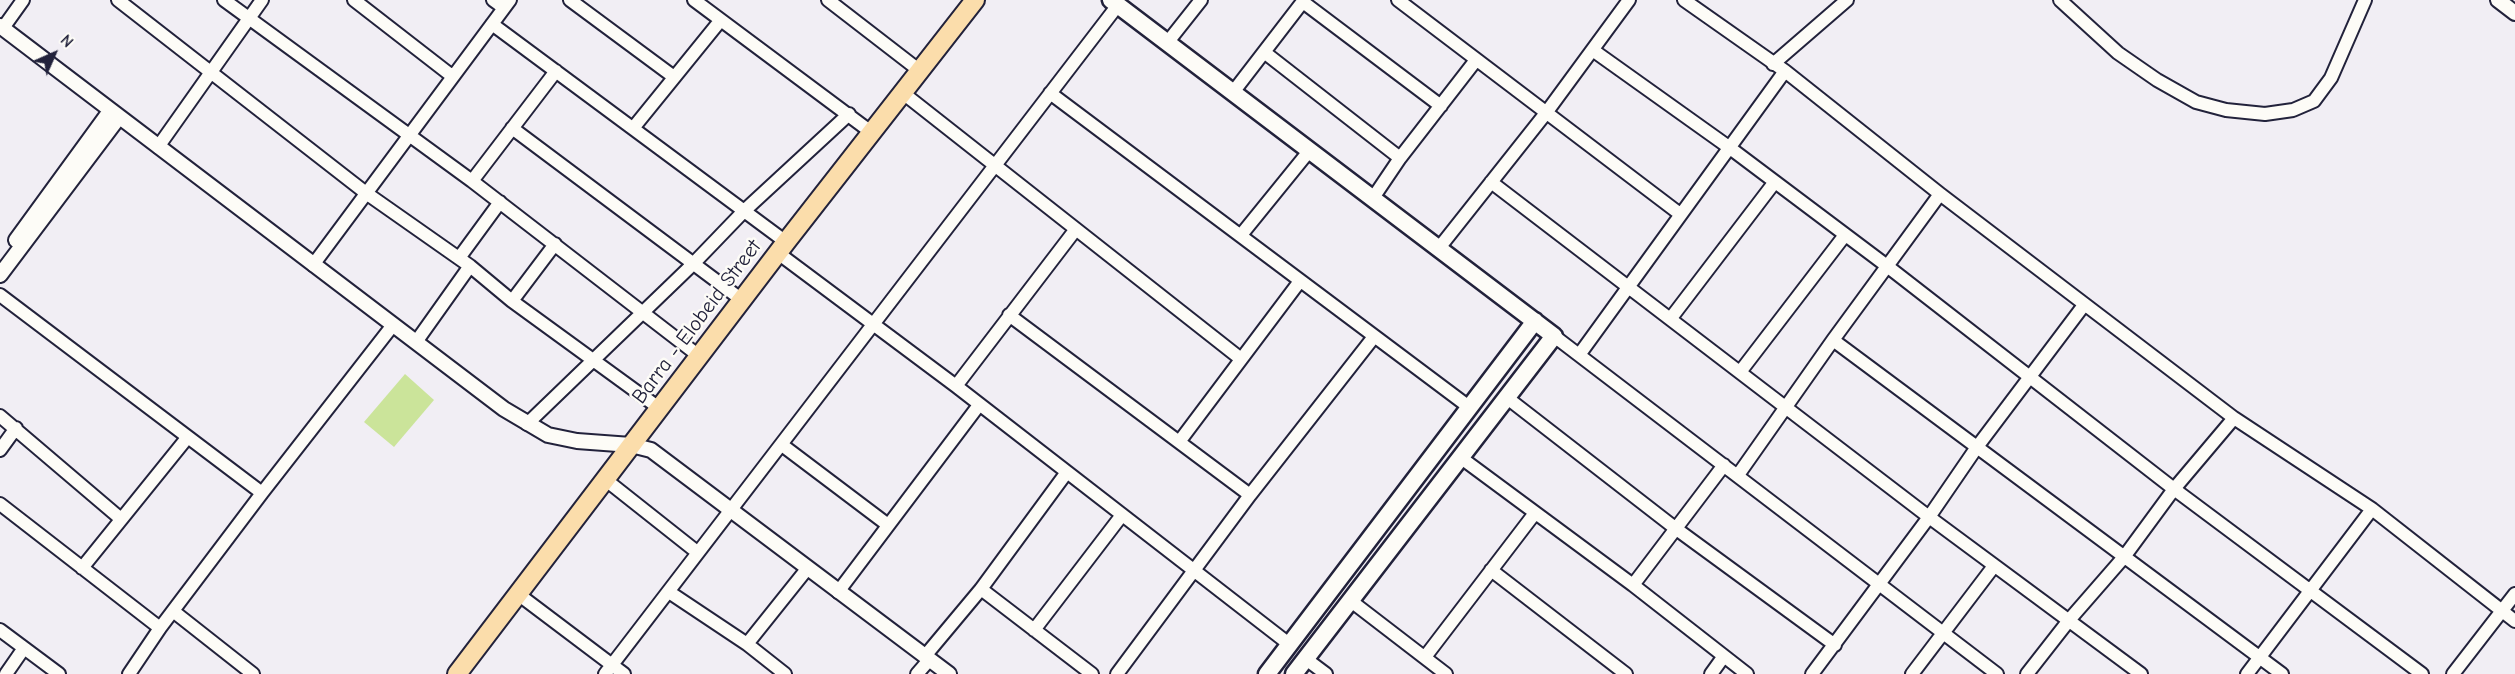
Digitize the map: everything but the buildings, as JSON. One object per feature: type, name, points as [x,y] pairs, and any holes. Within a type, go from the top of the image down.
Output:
[{"type":"main road","name":"Barra - Elobeid Street","points":[[457,674],[606,480],[658,408],[920,71],[967,3]]},
{"type":"main road","points":[[1115,3],[1234,91],[1554,336],[1294,674]]},
{"type":"main road","points":[[1267,674],[1535,321]]},
{"type":"street","points":[[23,0],[1,27],[527,424],[548,435],[577,441],[631,445],[651,450],[949,674]]},
{"type":"street","points":[[118,0],[366,192],[470,266],[512,301],[658,408]]},
{"type":"street","points":[[224,0],[472,181],[699,356]]},
{"type":"street","points":[[158,147],[262,0]]},
{"type":"street","points":[[354,0],[452,76]]},
{"type":"street","points":[[313,264],[507,4],[493,0]]},
{"type":"street","points":[[570,0],[674,77]]},
{"type":"street","points":[[694,0],[872,132]]},
{"type":"street","points":[[828,0],[920,71]]},
{"type":"street","points":[[1167,43],[1201,0]]},
{"type":"street","points":[[1398,0],[1680,214]]},
{"type":"street","points":[[1440,248],[1594,51],[1629,0]]},
{"type":"street","points":[[1684,0],[1785,71],[1940,194],[2234,418],[2372,509],[2515,621]]},
{"type":"street","points":[[1773,64],[1847,0]]},
{"type":"street","points":[[2060,0],[2118,53],[2157,80],[2196,102],[2226,110],[2265,114],[2293,110],[2314,100],[2331,78],[2365,0]]},
{"type":"street","points":[[2498,0],[2515,13]]},
{"type":"street","points":[[1234,91],[1304,1],[1441,106]]},
{"type":"street","points":[[609,670],[873,323],[997,166],[1115,3]]},
{"type":"street","points":[[634,127],[720,21]]},
{"type":"street","points":[[492,24],[634,127],[744,211],[782,248],[873,323],[1289,644]]},
{"type":"street","points":[[1594,51],[1730,148],[1887,266],[2174,489],[2422,674]]},
{"type":"street","points":[[1264,52],[1400,158]]},
{"type":"street","points":[[1373,198],[1400,158],[1476,60]]},
{"type":"street","points":[[472,181],[556,71]]},
{"type":"street","points":[[1579,355],[1627,285],[1785,71]]},
{"type":"street","points":[[903,93],[1241,359]]},
{"type":"street","points":[[1050,93],[1241,235],[1373,338],[1469,407]]},
{"type":"street","points":[[0,261],[115,114]]},
{"type":"street","points":[[0,275],[115,114]]},
{"type":"street","points":[[527,424],[693,264],[744,211],[849,114]]},
{"type":"street","points":[[512,128],[742,300]]},
{"type":"street","points":[[1241,235],[1310,150]]},
{"type":"street","points":[[1491,182],[1929,517],[2070,619],[2141,674]]},
{"type":"street","points":[[1671,318],[1774,183]]},
{"type":"street","points":[[1738,475],[1940,194]]},
{"type":"street","points":[[459,258],[500,202]]},
{"type":"street","points":[[956,387],[1076,229]]},
{"type":"street","points":[[1740,372],[1845,235]]},
{"type":"street","points":[[512,301],[555,244]]},
{"type":"street","points":[[416,342],[470,266]]},
{"type":"street","points":[[1179,442],[1300,280]]},
{"type":"street","points":[[0,295],[262,493]]},
{"type":"street","points":[[1812,674],[1881,584],[1977,447],[2084,305]]},
{"type":"street","points":[[1009,315],[1250,495]]},
{"type":"street","points":[[129,674],[160,628],[262,493],[393,325]]},
{"type":"street","points":[[1554,336],[1944,631],[1997,674]]},
{"type":"street","points":[[1117,674],[1250,495],[1373,338]]},
{"type":"street","points":[[1833,340],[2282,674]]},
{"type":"street","points":[[1506,397],[1675,528],[1835,645]]},
{"type":"street","points":[[838,592],[979,405]]},
{"type":"street","points":[[0,416],[121,519]]},
{"type":"street","points":[[2027,674],[2070,619],[2124,557],[2174,489],[2234,418]]},
{"type":"street","points":[[0,450],[16,428]]},
{"type":"street","points":[[82,568],[187,438]]},
{"type":"street","points":[[782,445],[888,525]]},
{"type":"street","points":[[1460,457],[1633,585],[1748,674]]},
{"type":"street","points":[[1633,585],[1724,465]]},
{"type":"street","points":[[917,674],[927,657],[981,589],[1067,472]]},
{"type":"street","points":[[606,480],[697,552]]},
{"type":"street","points":[[0,504],[160,628]]},
{"type":"street","points":[[2247,674],[2372,509]]},
{"type":"street","points":[[1425,657],[1535,513]]},
{"type":"street","points":[[1034,630],[1122,515]]},
{"type":"street","points":[[1912,674],[1994,566]]},
{"type":"street","points":[[747,644],[807,569]]},
{"type":"street","points":[[1491,570],[1626,674]]},
{"type":"street","points":[[981,589],[1092,674]]},
{"type":"street","points":[[669,591],[747,644],[781,673]]},
{"type":"street","points":[[518,594],[609,670],[624,674]]},
{"type":"street","points":[[2453,674],[2515,594]]},
{"type":"street","points":[[1351,601],[1446,674]]},
{"type":"street","points":[[173,611],[254,674]]},
{"type":"street","points":[[0,630],[59,674]]},
{"type":"street","points":[[6,674],[24,648]]},
{"type":"street","points":[[1711,674],[1724,656]]},
{"type":"street","points":[[1306,659],[1326,674]]},
{"type":"green space","points":[[405,374],[434,400],[394,447],[364,422]]}]
